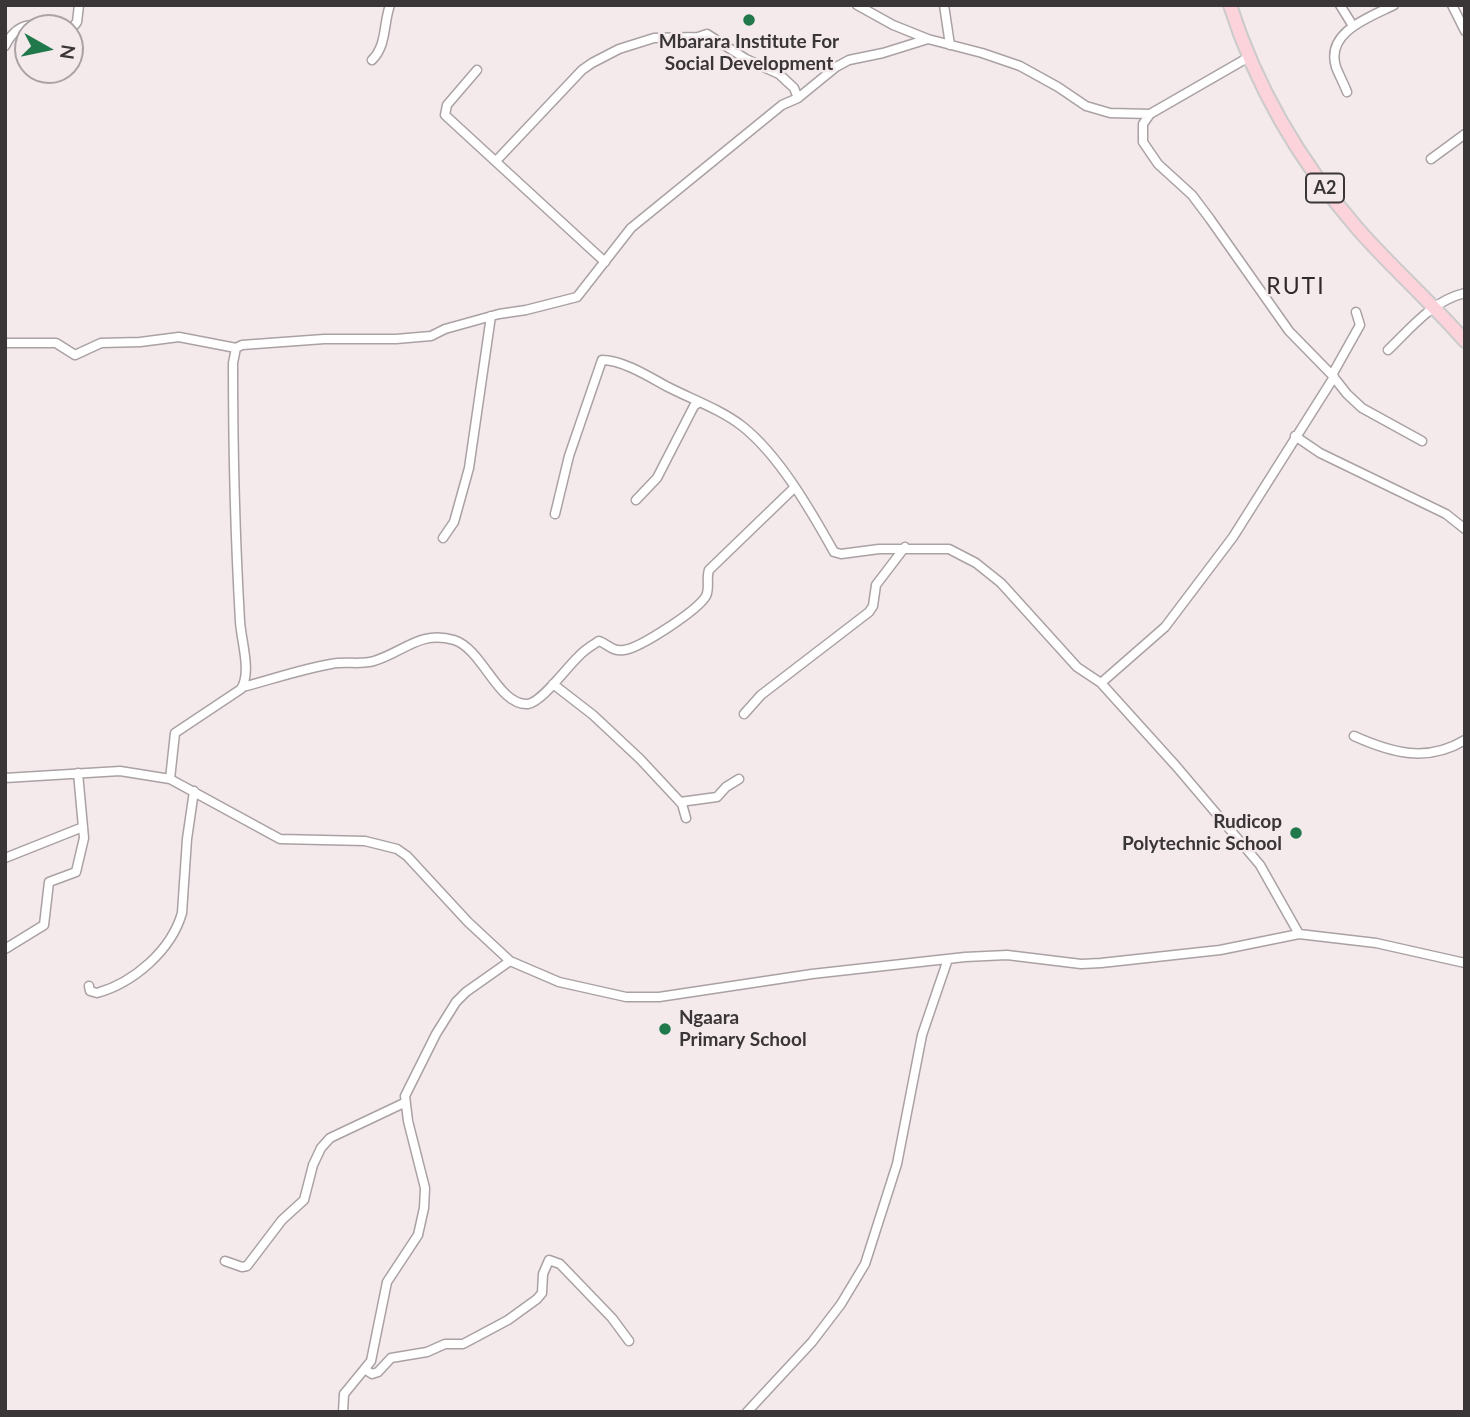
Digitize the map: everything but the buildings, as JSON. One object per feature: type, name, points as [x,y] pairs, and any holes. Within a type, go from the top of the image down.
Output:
[{"type":"main road","name":"A2","points":[[1230,5],[1249,57],[1287,130],[1325,188],[1360,231],[1465,341]]},
{"type":"street","points":[[5,47],[16,30],[24,26],[33,24],[73,27],[77,22],[79,5]]},
{"type":"street","points":[[372,60],[382,49],[390,5]]},
{"type":"street","points":[[858,5],[928,39],[1020,66],[1099,111],[1150,114]]},
{"type":"street","points":[[944,5],[950,45]]},
{"type":"street","points":[[1340,5],[1353,26]]},
{"type":"street","points":[[1347,92],[1334,55],[1343,35],[1353,26],[1394,5]]},
{"type":"street","points":[[1452,5],[1465,31]]},
{"type":"street","points":[[496,161],[582,70],[619,49],[654,37],[698,37],[706,34],[746,59],[779,74],[794,88],[798,98]]},
{"type":"street","points":[[5,343],[56,343],[75,355],[101,342],[140,342],[179,337],[236,348],[242,345],[311,340],[424,337],[491,316],[577,297],[631,228],[782,105],[798,98],[836,67],[849,60],[928,39]]},
{"type":"street","points":[[1249,57],[1150,114],[1143,124],[1143,142],[1158,164],[1192,195],[1289,331],[1347,394],[1362,408],[1422,441]]},
{"type":"street","points":[[477,70],[447,105],[445,115],[605,262]]},
{"type":"street","points":[[1431,159],[1465,134]]},
{"type":"street","points":[[1388,349],[1434,306],[1450,297],[1465,293]]},
{"type":"street","points":[[1101,683],[1165,626],[1233,537],[1333,376],[1360,325],[1356,312]]},
{"type":"street","points":[[443,538],[454,522],[469,468],[491,316]]},
{"type":"street","points":[[236,348],[233,373],[234,494],[245,670],[243,687]]},
{"type":"street","points":[[555,513],[569,456],[602,360],[622,365],[724,414],[754,437],[794,488],[837,554],[905,547],[949,549],[976,563],[1000,583],[1077,667],[1101,683],[1260,864],[1299,934]]},
{"type":"street","points":[[636,500],[657,478],[698,403]]},
{"type":"street","points":[[1295,436],[1320,453],[1446,514],[1465,529]]},
{"type":"street","points":[[170,779],[175,733],[243,687],[333,663],[372,662],[431,636],[466,645],[508,696],[519,703],[535,702],[577,657],[599,641],[612,649],[626,650],[651,638],[691,612],[707,594],[709,570],[794,488]]},
{"type":"street","points":[[744,714],[761,695],[869,612],[873,606],[876,585],[905,547]]},
{"type":"street","points":[[552,684],[620,738],[680,802],[686,818]]},
{"type":"street","points":[[1354,736],[1384,749],[1410,754],[1435,753],[1465,740]]},
{"type":"street","points":[[5,778],[120,771],[170,779],[280,839],[351,840],[397,849],[510,961],[559,982],[643,999],[812,974],[948,959],[1007,955],[1091,964],[1220,950],[1299,934],[1398,947],[1465,963]]},
{"type":"street","points":[[5,948],[44,925],[49,881],[76,872],[84,838],[78,773]]},
{"type":"street","points":[[680,802],[717,797],[739,779]]},
{"type":"street","points":[[89,986],[93,992],[105,990],[136,974],[159,952],[179,924],[194,791]]},
{"type":"street","points":[[5,858],[83,827]]},
{"type":"street","points":[[747,1412],[812,1342],[841,1304],[865,1264],[897,1164],[922,1035],[948,959]]},
{"type":"street","points":[[343,1412],[344,1394],[371,1361],[387,1282],[418,1235],[426,1198],[404,1103],[405,1096],[436,1034],[456,1002],[510,961]]},
{"type":"street","points":[[225,1261],[247,1266],[282,1220],[304,1200],[313,1165],[321,1148],[330,1138],[404,1103]]},
{"type":"street","points":[[366,1370],[372,1374],[378,1372],[391,1358],[427,1352],[444,1344],[463,1344],[508,1320],[537,1300],[542,1293],[543,1273],[549,1260],[560,1264],[612,1318],[629,1341]]},
{"type":"place","name":"Mbarara Institute For Social Development","points":[[749,20]]},
{"type":"place","name":"Rudicop Polytechnic School","points":[[1296,833]]},
{"type":"place","name":"Ngaara Primary School","points":[[665,1029]]},
{"type":"district","name":"RUTI","points":[[1296,287]]}]
